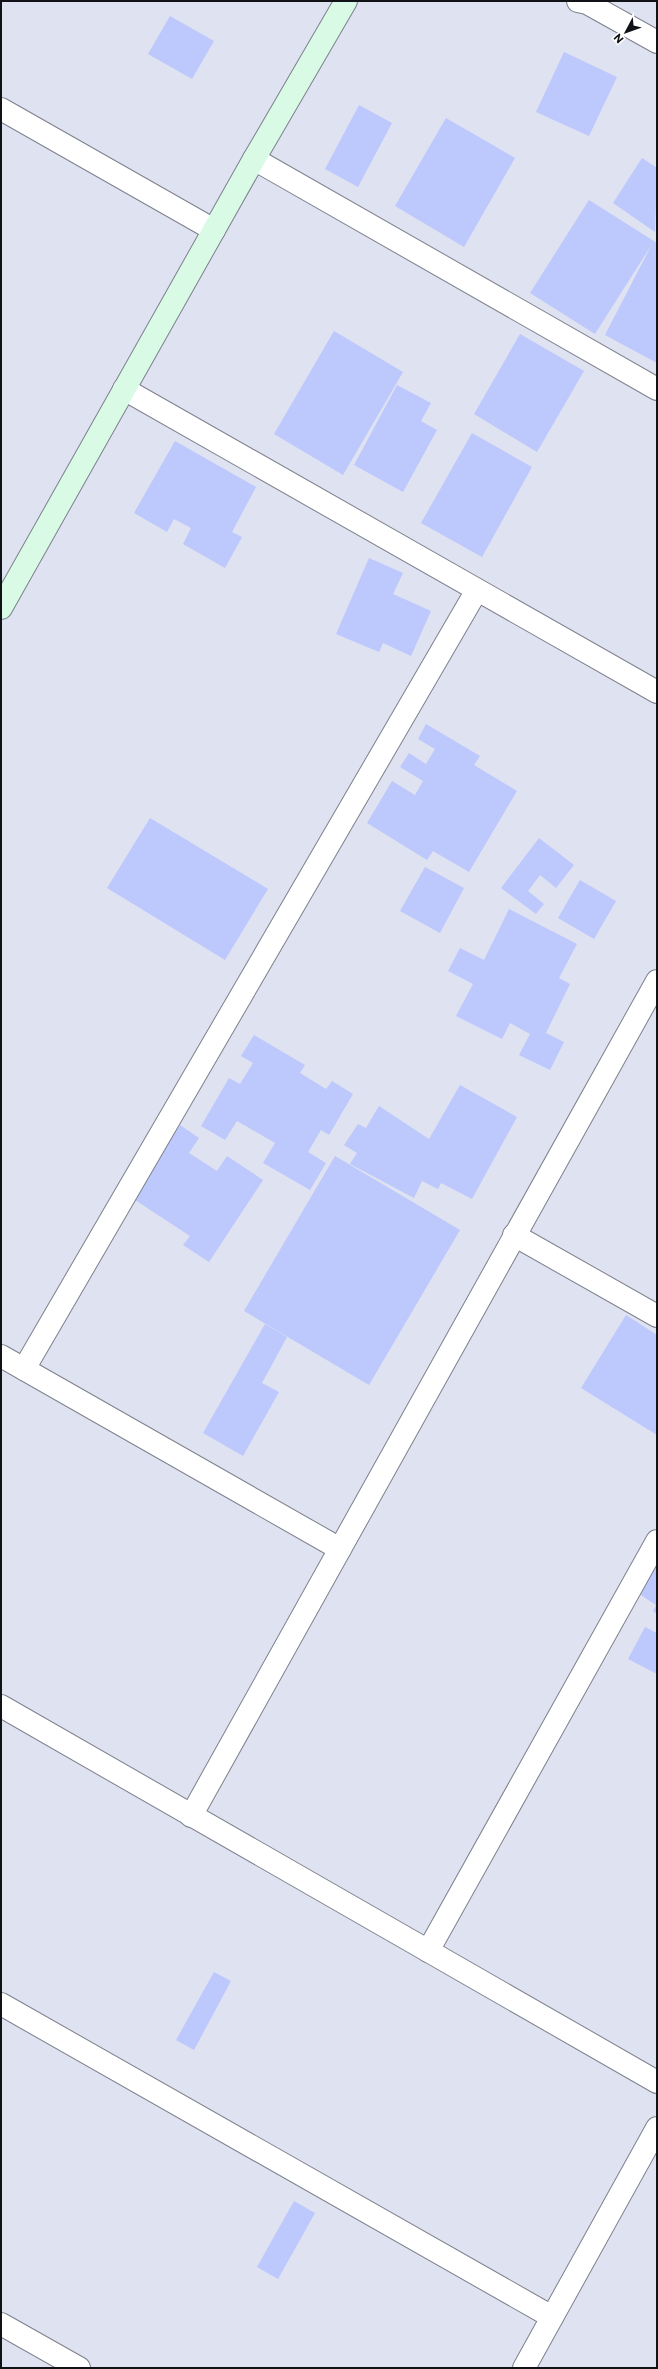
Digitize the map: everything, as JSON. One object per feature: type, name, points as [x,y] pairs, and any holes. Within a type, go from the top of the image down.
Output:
[{"type":"street","points":[[1,608],[254,159],[346,1]]},
{"type":"street","points":[[583,2],[657,42]]},
{"type":"street","points":[[1,109],[214,230]]},
{"type":"street","points":[[254,159],[657,389]]},
{"type":"street","points":[[124,389],[657,692]]},
{"type":"street","points":[[24,1369],[477,590]]},
{"type":"street","points":[[191,1816],[514,1235],[652,1003],[657,981]]},
{"type":"street","points":[[514,1235],[657,1316]]},
{"type":"street","points":[[1,1356],[340,1549]]},
{"type":"street","points":[[428,1951],[657,1541]]},
{"type":"street","points":[[1,1706],[657,2082]]},
{"type":"street","points":[[1,2004],[552,2317]]},
{"type":"street","points":[[524,2368],[657,2128]]},
{"type":"street","points":[[1,2324],[79,2368]]},
{"type":"building","points":[[170,16],[214,41],[192,79],[148,54]]},
{"type":"building","points":[[564,52],[617,77],[589,136],[536,112]]},
{"type":"building","points":[[359,105],[392,123],[358,187],[325,169]]},
{"type":"building","points":[[446,118],[515,158],[464,247],[395,206]]},
{"type":"building","points":[[642,158],[657,168],[655,232],[613,203]]},
{"type":"building","points":[[589,200],[657,243],[657,363],[605,335],[652,244],[595,334],[530,293]]},
{"type":"building","points":[[334,331],[403,372],[343,475],[274,434]]},
{"type":"building","points":[[520,334],[584,371],[537,452],[474,414]]},
{"type":"building","points":[[397,385],[431,403],[421,421],[437,430],[403,492],[354,465]]},
{"type":"building","points":[[472,433],[532,467],[482,557],[421,523]]},
{"type":"building","points":[[175,441],[256,487],[232,532],[242,537],[225,568],[183,544],[191,528],[174,519],[167,532],[134,513]]},
{"type":"building","points":[[369,558],[403,573],[393,594],[431,611],[411,656],[383,643],[379,652],[336,634]]},
{"type":"building","points":[[426,724],[480,756],[474,765],[517,791],[469,872],[433,851],[427,860],[367,823],[392,781],[415,795],[423,781],[400,767],[409,753],[426,764],[435,749],[418,739]]},
{"type":"building","points":[[150,818],[268,889],[225,960],[107,888]]},
{"type":"building","points":[[539,838],[574,865],[556,888],[540,875],[528,891],[544,904],[536,914],[501,888]]},
{"type":"building","points":[[425,867],[464,888],[440,933],[400,911]]},
{"type":"building","points":[[580,880],[616,901],[594,939],[558,918]]},
{"type":"building","points":[[509,909],[577,944],[559,978],[570,984],[546,1033],[564,1042],[550,1070],[519,1055],[530,1034],[510,1023],[502,1039],[456,1016],[473,984],[448,971],[460,948],[484,960]]},
{"type":"building","points":[[254,1035],[305,1065],[300,1073],[326,1089],[332,1081],[353,1094],[329,1135],[321,1130],[308,1152],[326,1163],[310,1190],[263,1163],[275,1143],[237,1121],[225,1140],[201,1126],[229,1078],[240,1084],[253,1063],[241,1056]]},
{"type":"building","points":[[460,1085],[517,1117],[472,1199],[441,1183],[438,1189],[422,1181],[414,1198],[350,1164],[357,1153],[344,1145],[358,1124],[366,1128],[379,1106],[429,1139]]},
{"type":"building","points":[[180,1125],[199,1138],[189,1153],[217,1171],[227,1156],[263,1180],[209,1262],[183,1245],[190,1236],[132,1198]]},
{"type":"building","points":[[335,1156],[460,1230],[369,1385],[244,1311]]},
{"type":"building","points":[[626,1315],[657,1335],[657,1435],[581,1388]]},
{"type":"building","points":[[265,1324],[287,1337],[262,1383],[279,1392],[243,1456],[203,1433]]},
{"type":"building","points":[[657,1565],[657,1614],[653,1611],[656,1605],[639,1594]]},
{"type":"building","points":[[645,1627],[657,1633],[657,1674],[628,1659]]},
{"type":"building","points":[[214,1972],[231,1981],[194,2050],[176,2040]]},
{"type":"building","points":[[294,2201],[315,2213],[278,2279],[257,2267]]}]
